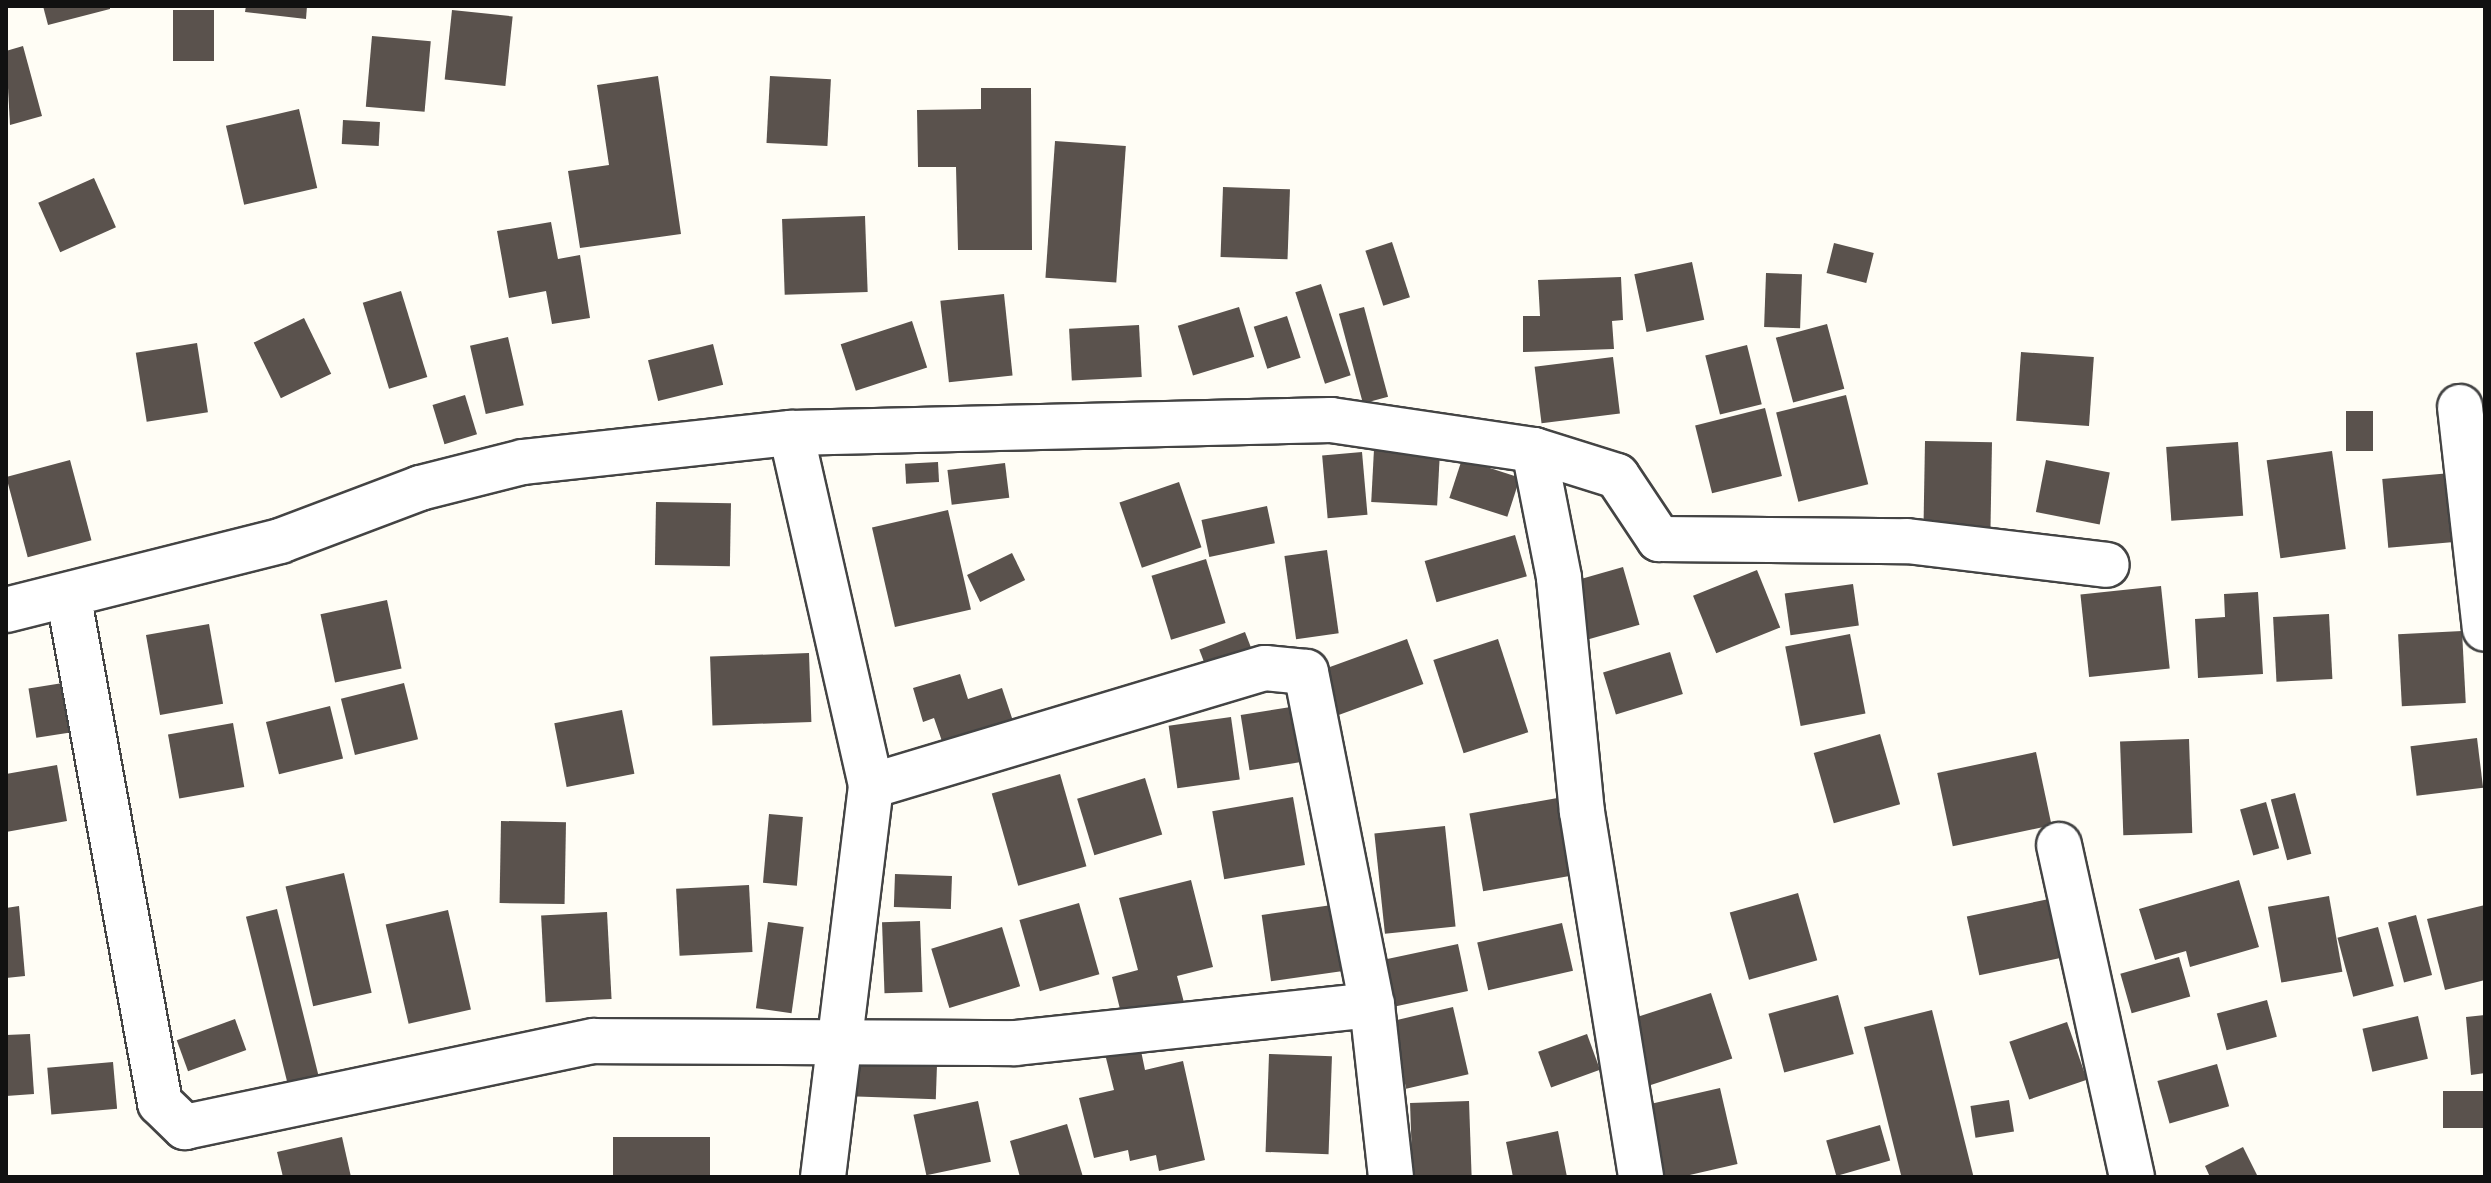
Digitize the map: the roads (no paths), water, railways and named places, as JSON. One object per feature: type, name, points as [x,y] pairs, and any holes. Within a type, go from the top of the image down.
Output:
[{"type":"street","points":[[2460,407],[2485,629]]},
{"type":"street","points":[[6,610],[69,599],[280,541],[420,488],[523,462],[791,433],[1331,420],[1534,450],[1617,476],[1659,539],[1907,541],[2107,565]]},
{"type":"street","points":[[791,433],[871,786],[842,1046],[823,1177]]},
{"type":"street","points":[[1534,450],[1559,578],[1582,812],[1641,1177]]},
{"type":"street","points":[[69,599],[160,1103],[185,1127],[594,1041],[842,1046],[1015,1043],[1372,1005]]},
{"type":"street","points":[[871,786],[1265,668],[1306,672],[1372,1005],[1391,1177]]},
{"type":"street","points":[[2059,845],[2132,1177]]}]
